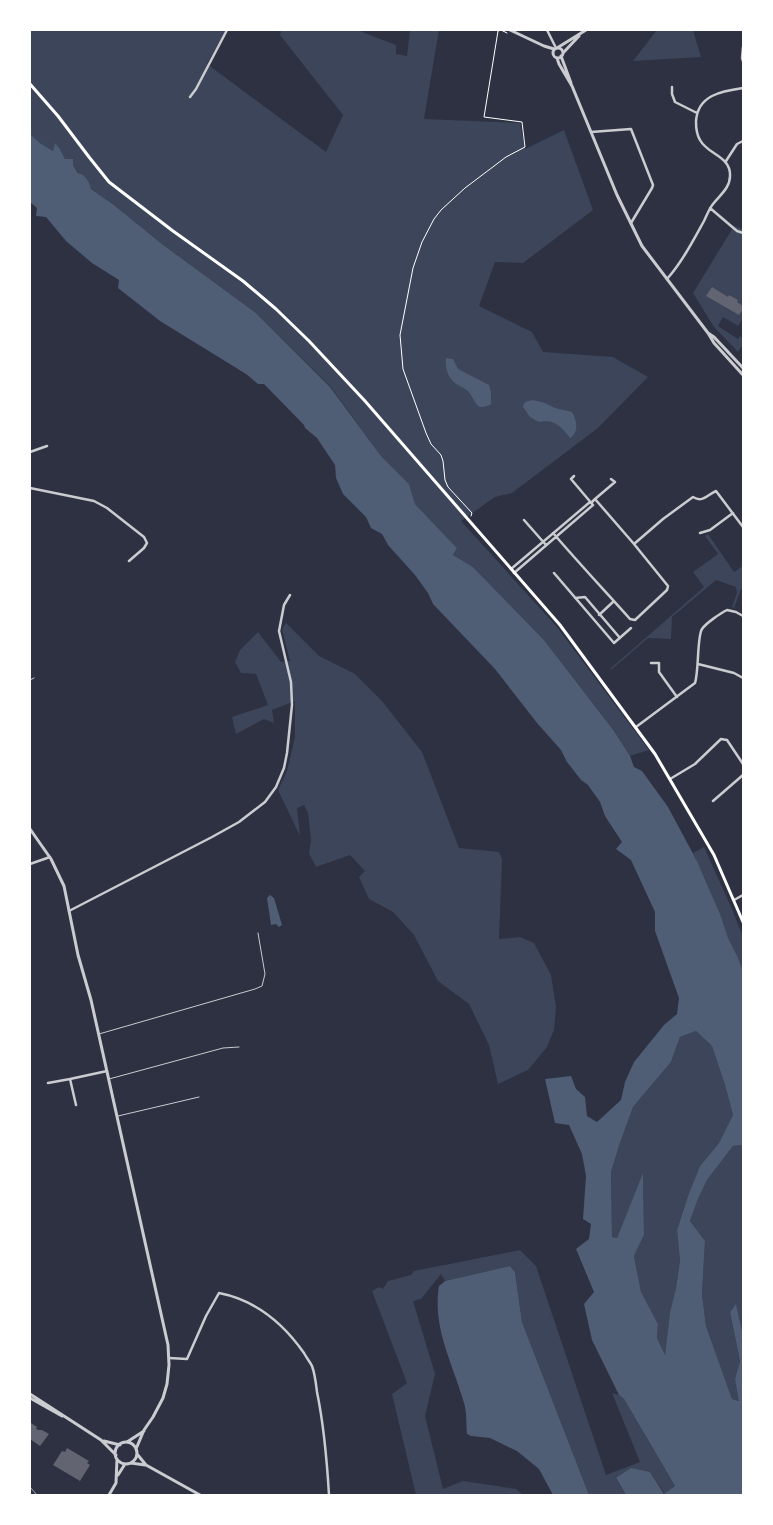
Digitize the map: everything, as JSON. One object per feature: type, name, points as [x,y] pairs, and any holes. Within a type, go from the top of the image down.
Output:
[{"type":"main road","points":[[30,84],[58,116],[109,182],[242,281],[290,322],[346,380],[572,639],[655,754],[714,855],[743,922]]},
{"type":"street","points":[[190,97],[227,30]]},
{"type":"street","points":[[547,30],[556,48]]},
{"type":"street","points":[[572,86],[558,64],[557,58],[553,55],[556,48],[586,30]]},
{"type":"street","points":[[509,32],[544,46],[562,50],[572,86],[630,224],[642,246],[708,333],[714,337],[743,375]]},
{"type":"street","points":[[557,58],[562,55],[580,34]]},
{"type":"street","points":[[743,47],[743,61]]},
{"type":"street","points":[[672,88],[675,102],[697,114]]},
{"type":"street","points":[[667,279],[677,267],[710,208],[730,183],[730,170],[726,161],[707,149],[699,140],[696,125],[697,114],[701,104],[716,93],[743,88]]},
{"type":"street","points":[[591,132],[630,129],[652,185],[630,224]]},
{"type":"street","points":[[726,161],[737,144],[743,141]]},
{"type":"street","points":[[710,208],[736,231],[743,233]]},
{"type":"street","points":[[734,362],[743,368]]},
{"type":"street","points":[[30,452],[47,446]]},
{"type":"street","points":[[574,476],[571,479],[591,503]]},
{"type":"street","points":[[512,571],[556,536],[614,482],[612,479]]},
{"type":"street","points":[[30,488],[94,500],[107,508],[144,537],[147,543],[130,561]]},
{"type":"street","points":[[634,544],[692,497],[702,500],[716,491],[743,527]]},
{"type":"street","points":[[553,533],[630,619],[635,620],[668,590],[668,586],[595,499]]},
{"type":"street","points":[[512,571],[553,533],[591,503]]},
{"type":"street","points":[[700,533],[710,530],[733,513]]},
{"type":"street","points":[[524,520],[546,545]]},
{"type":"street","points":[[554,573],[614,643],[631,628]]},
{"type":"street","points":[[69,911],[219,834],[239,822],[265,802],[276,786],[284,768],[287,753],[292,706],[291,682],[279,631],[284,604],[290,595]]},
{"type":"street","points":[[575,598],[585,597],[620,638]]},
{"type":"street","points":[[599,615],[614,601]]},
{"type":"street","points":[[636,727],[695,683],[700,638],[703,628],[727,610],[743,616]]},
{"type":"street","points":[[651,663],[659,664],[659,672],[677,697]]},
{"type":"street","points":[[698,664],[734,673],[743,678]]},
{"type":"street","points":[[670,779],[695,764],[721,739],[727,740],[743,764]]},
{"type":"street","points":[[713,801],[743,775]]},
{"type":"street","points":[[30,829],[50,857],[64,886],[78,955],[107,1071],[168,1345],[167,1384],[163,1398],[144,1430],[135,1459],[130,1463]]},
{"type":"street","points":[[30,864],[50,857]]},
{"type":"street","points":[[734,900],[743,894]]},
{"type":"street","points":[[48,1083],[107,1071]]},
{"type":"street","points":[[70,1079],[76,1105]]},
{"type":"street","points":[[169,1358],[187,1359],[206,1316],[219,1293],[229,1294],[256,1306],[282,1326],[312,1366],[325,1443],[329,1495]]},
{"type":"street","points":[[30,1394],[101,1440],[111,1444],[127,1442],[144,1430]]},
{"type":"street","points":[[30,1398],[69,1420]]},
{"type":"street","points":[[101,1440],[125,1464]]},
{"type":"street","points":[[127,1442],[133,1445],[146,1465]]},
{"type":"street","points":[[109,1495],[114,1490],[117,1476],[116,1451],[120,1444]]},
{"type":"street","points":[[117,1476],[125,1464],[146,1465],[200,1495]]},
{"type":"lane","points":[[30,680],[34,678]]},
{"type":"lane","points":[[98,1034],[255,990],[262,986],[265,974],[258,933]]},
{"type":"lane","points":[[109,1080],[223,1048],[239,1047]]},
{"type":"lane","points":[[117,1116],[200,1097]]},
{"type":"path","points":[[469,521],[472,513],[448,487],[441,455],[431,444],[419,416],[404,368],[400,335],[414,268],[422,242],[434,219],[465,188],[506,157],[525,147],[522,122],[484,117],[498,31],[509,32]]},
{"type":"shaded area","points":[[30,30],[226,30],[207,64],[326,152],[343,115],[280,35],[281,30],[357,30],[396,45],[396,54],[407,56],[410,30],[439,30],[424,119],[520,123],[525,149],[564,130],[593,210],[523,263],[495,262],[479,306],[532,332],[543,352],[613,357],[648,377],[598,428],[512,493],[495,497],[461,521],[557,627],[649,750],[630,756],[614,731],[544,640],[473,567],[453,555],[457,548],[415,504],[409,484],[381,456],[330,386],[256,313],[91,189],[73,165],[65,159],[55,144],[53,151],[30,134]]},
{"type":"shaded area","points":[[657,30],[693,30],[701,57],[633,61]]},
{"type":"shaded area","points":[[30,134],[53,151],[55,143],[65,159],[73,159],[73,165],[78,173],[87,179],[91,189],[256,313],[330,387],[381,456],[409,484],[415,504],[457,548],[453,555],[473,567],[544,640],[614,731],[630,756],[634,767],[642,771],[668,807],[698,863],[743,971],[743,1152],[741,1145],[733,1146],[707,1180],[690,1221],[705,1241],[702,1294],[706,1326],[732,1399],[739,1401],[735,1379],[740,1361],[730,1312],[736,1304],[743,1335],[743,1495],[626,1495],[616,1478],[631,1468],[650,1472],[664,1494],[675,1486],[624,1399],[619,1395],[592,1340],[584,1304],[594,1292],[576,1249],[589,1239],[591,1224],[583,1219],[586,1176],[582,1154],[569,1125],[555,1123],[545,1079],[571,1076],[576,1089],[585,1097],[587,1116],[597,1122],[621,1100],[625,1082],[634,1062],[664,1025],[677,1014],[679,998],[655,931],[655,912],[631,860],[616,849],[622,842],[605,816],[600,802],[588,785],[581,780],[567,762],[561,750],[537,723],[495,669],[433,604],[428,593],[415,575],[388,545],[382,534],[371,528],[366,517],[343,494],[336,478],[335,465],[317,438],[305,428],[264,384],[258,384],[246,374],[160,321],[118,288],[119,280],[92,263],[66,241],[46,217],[36,216],[37,208],[30,202]],"holes":[[[696,1031],[712,1046],[733,1115],[719,1143],[700,1166],[677,1230],[680,1260],[670,1312],[665,1355],[657,1338],[658,1324],[641,1292],[634,1256],[644,1235],[643,1173],[617,1238],[612,1237],[611,1172],[633,1107],[671,1062],[680,1037]]]},
{"type":"shaded area","points":[[734,226],[743,229],[743,318],[738,326],[723,317],[718,326],[738,339],[740,336],[743,338],[743,344],[738,352],[714,327],[693,293]]},
{"type":"shaded area","points":[[446,358],[453,359],[458,369],[489,385],[491,404],[479,406],[468,391],[452,380],[447,370]]},
{"type":"shaded area","points":[[533,400],[572,412],[576,426],[573,436],[570,438],[560,427],[553,423],[539,422],[530,417],[523,407],[525,402]]},
{"type":"shaded area","points":[[708,534],[734,572],[743,566],[743,589],[741,589],[734,608],[732,607],[737,593],[736,587],[716,580],[672,617],[671,639],[648,638],[611,670],[704,587],[693,572],[718,554],[705,536]]},
{"type":"shaded area","points":[[286,623],[319,656],[355,674],[382,701],[422,752],[459,848],[499,852],[502,859],[499,939],[520,937],[534,943],[551,975],[556,1007],[554,1030],[547,1047],[528,1070],[498,1084],[489,1045],[469,1004],[438,981],[414,935],[393,912],[369,899],[359,877],[365,871],[350,855],[316,867],[309,853],[311,840],[308,813],[304,805],[297,808],[300,836],[278,790],[287,771],[295,737],[295,701],[272,710],[274,723],[264,719],[236,734],[232,717],[268,705],[256,674],[241,673],[235,662],[240,650],[258,632],[281,662],[290,661],[282,629]]},
{"type":"shaded area","points":[[704,847],[743,937],[743,971],[730,945],[693,853]]},
{"type":"shaded area","points":[[270,895],[274,898],[282,925],[279,927],[276,924],[271,925],[267,898]]},
{"type":"shaded area","points":[[696,1031],[712,1046],[733,1115],[719,1143],[700,1166],[677,1230],[680,1260],[670,1312],[665,1356],[657,1338],[658,1324],[641,1293],[634,1256],[644,1235],[643,1175],[617,1238],[612,1237],[611,1172],[633,1107],[671,1062],[680,1037]]},
{"type":"shaded area","points":[[741,1145],[743,1152],[743,1335],[736,1305],[730,1312],[740,1361],[735,1379],[740,1401],[732,1399],[706,1326],[702,1294],[705,1241],[690,1221],[707,1180],[733,1146]]},
{"type":"shaded area","points":[[520,1250],[536,1266],[606,1475],[640,1462],[612,1393],[624,1399],[675,1486],[665,1494],[650,1472],[616,1479],[626,1495],[589,1495],[522,1322],[515,1272],[510,1266],[445,1281],[441,1274],[421,1299],[413,1301],[435,1374],[425,1416],[443,1489],[463,1481],[516,1489],[522,1494],[416,1495],[392,1394],[407,1383],[372,1291],[379,1287],[383,1289],[388,1281],[411,1275],[414,1271]]},
{"type":"shaded area","points":[[510,1266],[515,1272],[522,1322],[589,1495],[553,1495],[539,1469],[517,1451],[490,1438],[467,1434],[464,1403],[445,1346],[438,1317],[439,1286],[445,1281]]},
{"type":"building","points":[[712,287],[728,297],[729,295],[738,300],[737,302],[743,306],[739,315],[706,296]]},
{"type":"building","points":[[31,1423],[37,1427],[36,1429],[49,1434],[40,1446],[30,1439]]},
{"type":"building","points":[[67,1448],[89,1461],[87,1463],[90,1465],[80,1481],[53,1465],[62,1451],[65,1452]]},
{"type":"railway","points":[[30,1487],[37,1495]]}]
